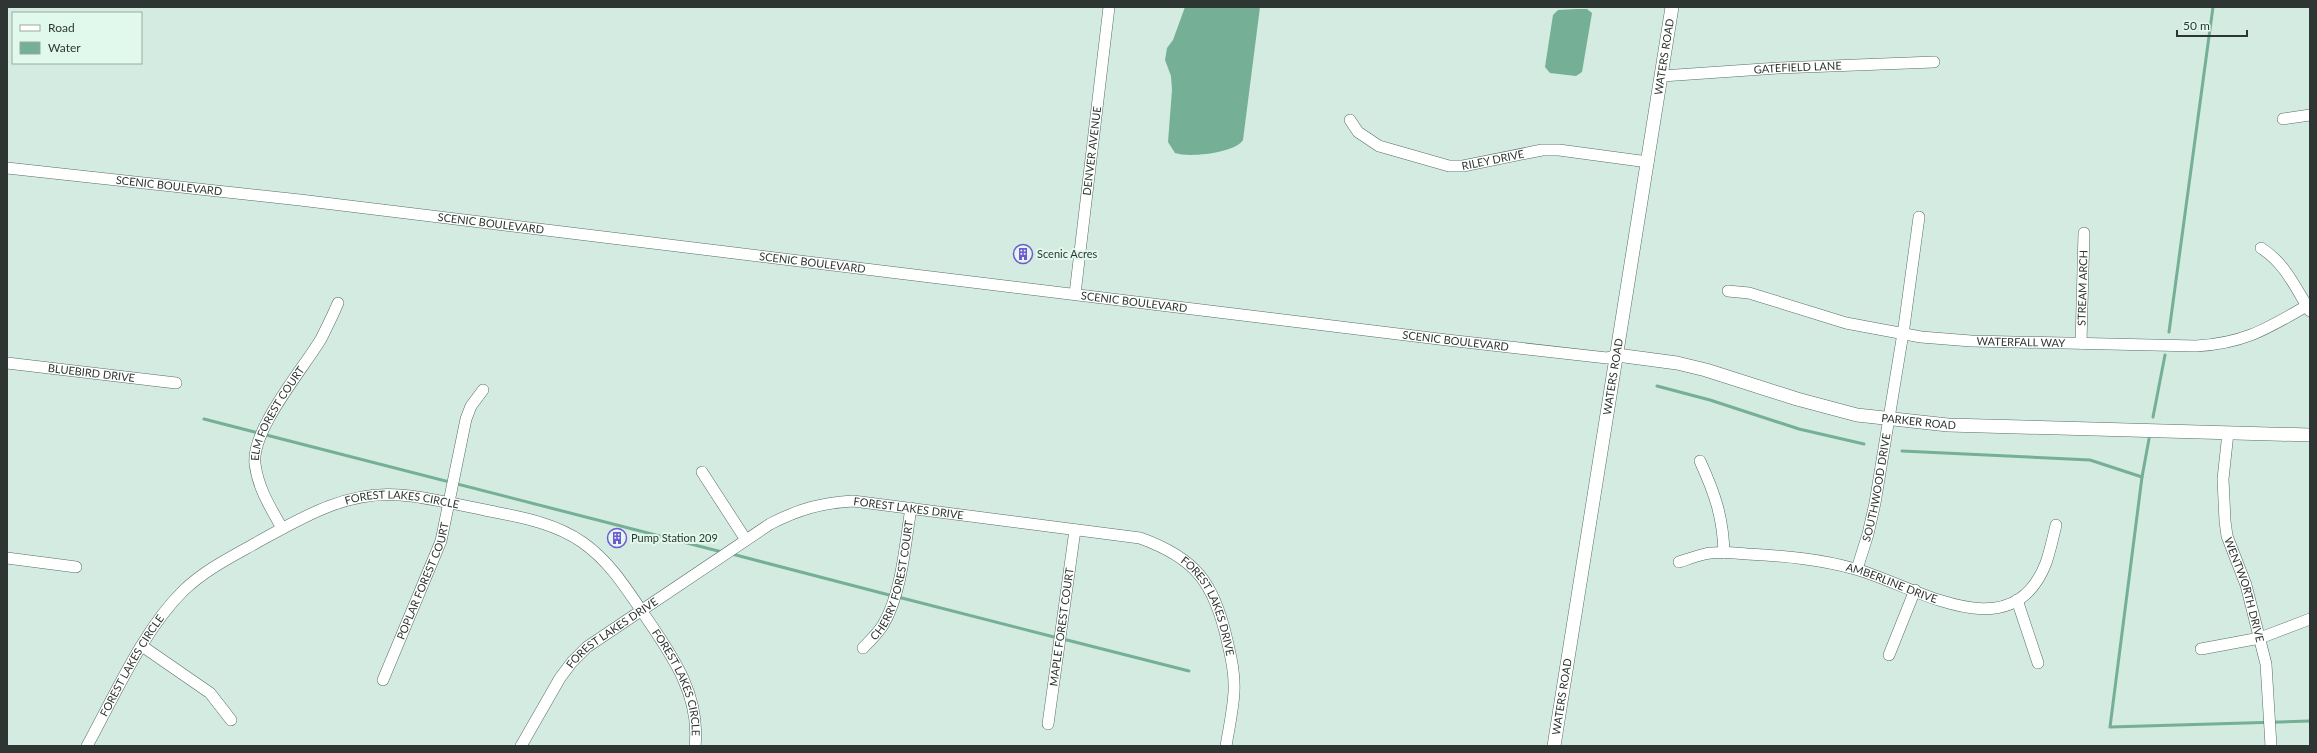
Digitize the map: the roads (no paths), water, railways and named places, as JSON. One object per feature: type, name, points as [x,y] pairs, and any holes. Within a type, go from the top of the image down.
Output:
[{"type":"street","name":"DENVER AVENUE","points":[[1074,294],[1109,7]]},
{"type":"street","name":"WATERS ROAD","points":[[1554,746],[1672,7]]},
{"type":"street","name":"GATEFIELD LANE","points":[[1662,76],[1778,68],[1934,62]]},
{"type":"street","points":[[2283,119],[2310,115]]},
{"type":"street","name":"RILEY DRIVE","points":[[1350,120],[1358,132],[1379,146],[1449,166],[1463,166],[1542,150],[1559,150],[1648,162]]},
{"type":"street","name":"SCENIC BOULEVARD","points":[[7,168],[300,200],[977,284],[1074,294],[1446,340],[1607,358],[1617,355]]},
{"type":"street","name":"SOUTHWOOD DRIVE","points":[[1857,569],[1876,502],[1919,216]]},
{"type":"street","name":"STREAM ARCH","points":[[2081,343],[2084,233]]},
{"type":"street","points":[[2261,248],[2279,262],[2309,307]]},
{"type":"street","name":"WATERFALL WAY","points":[[1728,291],[1750,293],[1846,323],[1902,334],[1971,341],[2196,346],[2221,344],[2247,338],[2309,307]]},
{"type":"street","name":"ELM FOREST COURT","points":[[282,528],[259,487],[255,462],[258,444],[265,424],[320,340],[338,303]]},
{"type":"street","name":"PARKER ROAD","points":[[1617,355],[1677,363],[1706,370],[1828,408],[1888,420],[1948,425],[2310,435]]},
{"type":"street","name":"BLUEBIRD DRIVE","points":[[7,363],[176,383]]},
{"type":"street","name":"POPLAR FOREST COURT","points":[[383,680],[441,541],[466,419],[471,406],[483,390]]},
{"type":"street","name":"PARKER ROAD","points":[[2228,433],[2310,442]]},
{"type":"street","name":"WENTWORTH DRIVE","points":[[2228,433],[2223,479],[2227,536],[2246,585],[2260,638],[2267,674],[2270,746]]},
{"type":"street","points":[[1700,461],[1720,510],[1724,553]]},
{"type":"street","points":[[702,472],[746,540]]},
{"type":"street","name":"FOREST LAKES CIRCLE","points":[[87,746],[142,646],[168,607],[199,577],[282,528],[325,507],[368,496],[399,495],[535,520],[569,534],[592,550],[612,568],[676,662],[686,683],[694,716],[695,746]]},
{"type":"street","name":"FOREST LAKES DRIVE","points":[[521,746],[554,688],[572,662],[599,639],[770,524],[796,510],[813,506],[853,501],[1140,538],[1162,546],[1174,553],[1199,573],[1219,608],[1233,670],[1234,691],[1226,746]]},
{"type":"street","name":"CHERRY FOREST COURT","points":[[863,648],[882,626],[894,597],[902,564],[911,508]]},
{"type":"street","name":"AMBERLINE DRIVE","points":[[1679,562],[1705,554],[1724,553],[1812,559],[1857,569],[1963,608],[1985,610],[2017,600],[2031,588],[2039,577],[2045,564],[2056,525]]},
{"type":"street","name":"MAPLE FOREST COURT","points":[[1048,724],[1075,530]]},
{"type":"street","points":[[7,558],[76,567]]},
{"type":"street","points":[[1889,656],[1915,590]]},
{"type":"street","points":[[2017,600],[2038,663]]},
{"type":"street","points":[[2201,649],[2260,638],[2310,619]]},
{"type":"street","points":[[142,646],[210,693],[232,720]]},
{"type":"water","points":[[1185,7],[1260,7],[1243,140],[1231,148],[1201,155],[1175,153],[1168,142],[1172,90],[1171,76],[1165,60],[1167,48],[1173,40]]},
{"type":"water","points":[[1587,9],[1592,13],[1582,72],[1576,76],[1550,73],[1545,67],[1553,15],[1558,10]]},
{"type":"waterway","points":[[2169,332],[2213,7]]},
{"type":"waterway","points":[[2153,417],[2165,355]]},
{"type":"waterway","points":[[1657,386],[1710,400],[1799,429],[1864,444]]},
{"type":"waterway","points":[[204,419],[722,552]]},
{"type":"waterway","points":[[2149,439],[2142,477],[2110,727],[2310,721]]},
{"type":"waterway","points":[[1902,451],[2090,460],[2142,477]]},
{"type":"waterway","points":[[732,554],[893,596]]},
{"type":"waterway","points":[[898,597],[1058,638]]},
{"type":"waterway","points":[[1063,639],[1189,671]]},
{"type":"place","name":"Scenic Acres","points":[[1023,254]]},
{"type":"place","name":"Pump Station 209","points":[[617,538]]}]
